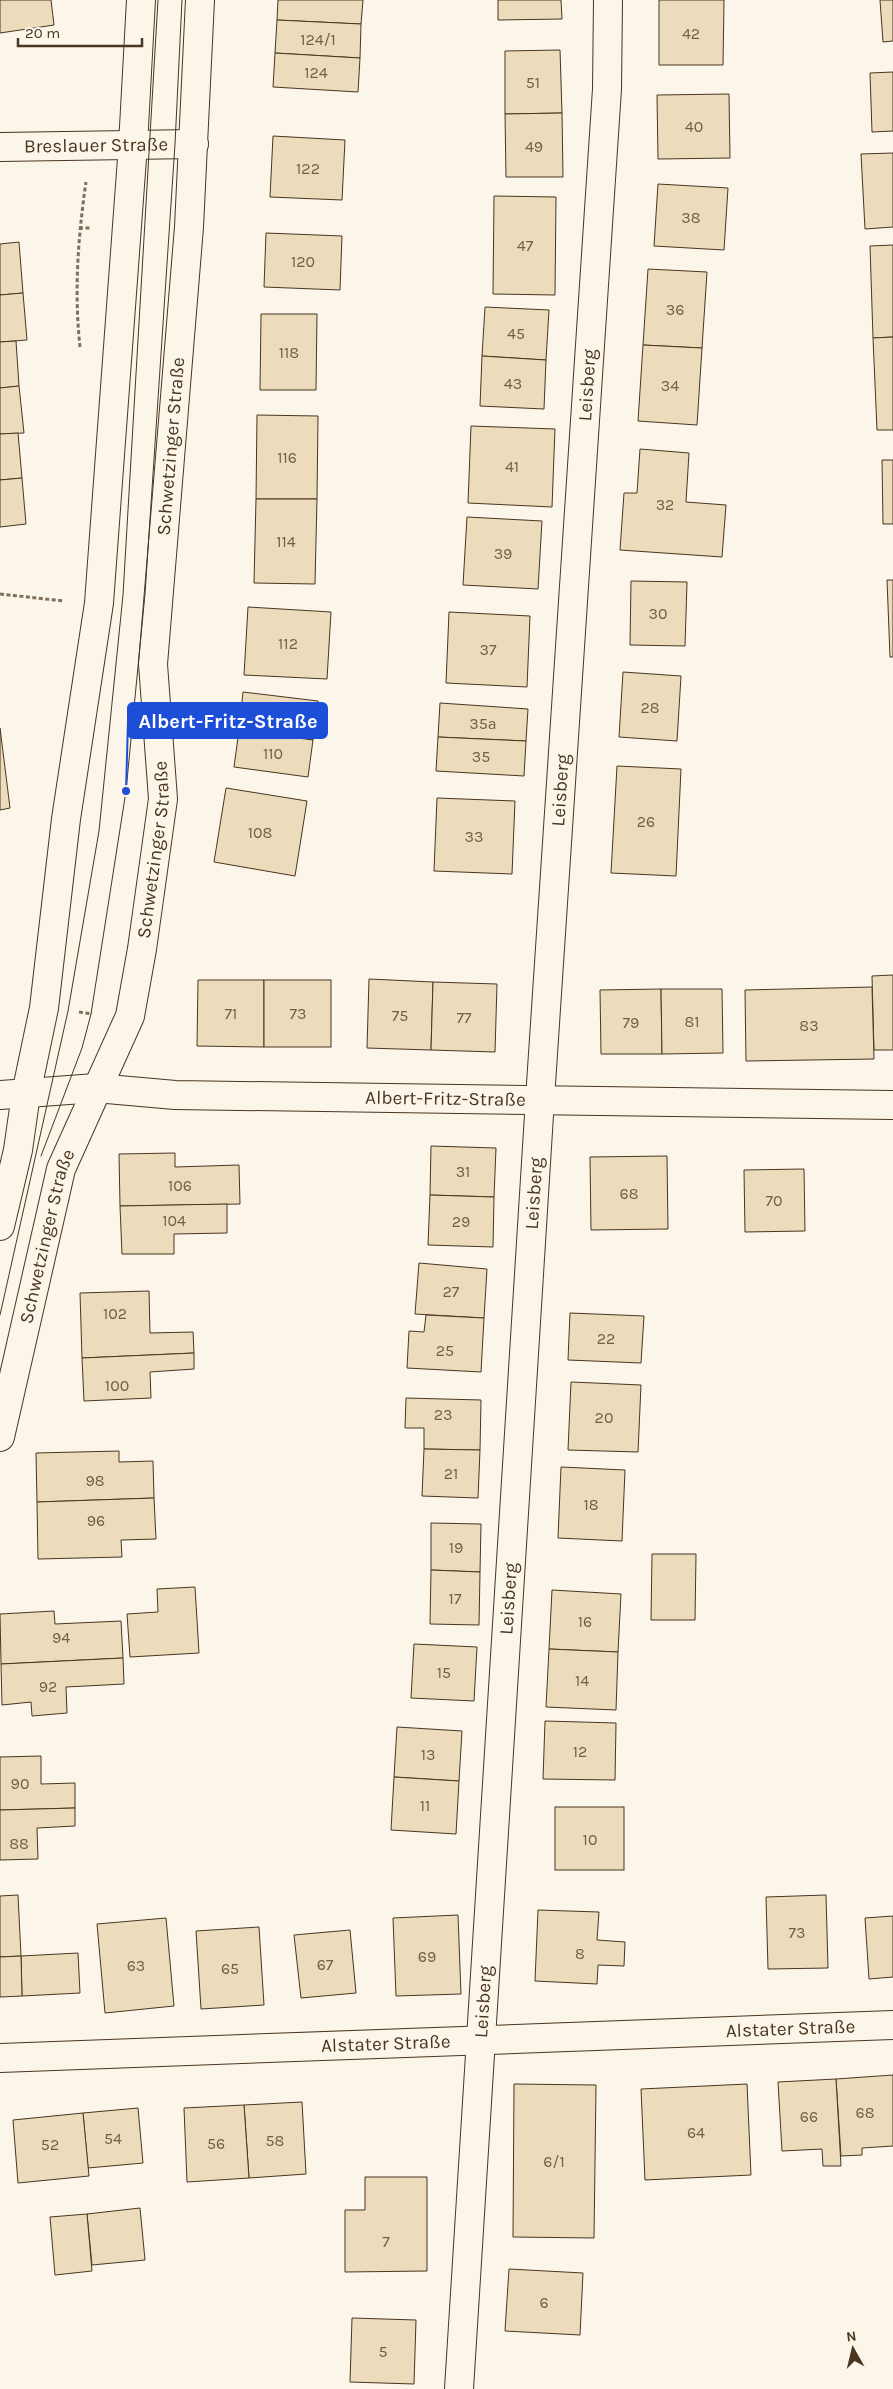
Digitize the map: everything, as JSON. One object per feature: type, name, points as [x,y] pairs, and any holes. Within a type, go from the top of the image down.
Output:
[{"type":"street","points":[[0,1226],[18,1150],[13,1094],[44,1008],[66,819],[99,603],[133,145],[140,0]]},
{"type":"street","name":"Schwetzinger Straße","points":[[0,1437],[61,1169],[130,1016],[142,949],[163,799],[153,664],[190,227],[200,0]]},
{"type":"street","name":"Leisberg","points":[[459,2389],[540,1099],[607,89],[608,0]]},
{"type":"street","name":"Breslauer Straße","points":[[0,147],[194,144]]},
{"type":"street","name":"Albert-Fritz-Straße","points":[[13,1094],[96,1088],[175,1095],[893,1105]]},
{"type":"street","name":"Alstater Straße","points":[[0,2058],[482,2039],[893,2026]]},
{"type":"path","points":[[81,355],[76,317],[79,228],[91,146]]},
{"type":"path","points":[[0,594],[99,603]]},
{"type":"building","points":[[0,0],[51,0],[54,25],[0,33]]},
{"type":"building","points":[[278,0],[363,0],[361,24],[277,20]]},
{"type":"building","points":[[498,0],[561,0],[562,19],[498,20]]},
{"type":"building","points":[[659,0],[724,0],[723,65],[659,65]]},
{"type":"building","points":[[880,0],[893,0],[893,41],[883,42]]},
{"type":"building","points":[[277,20],[361,24],[360,58],[275,53]]},
{"type":"building","points":[[560,50],[562,113],[505,114],[505,51]]},
{"type":"building","points":[[275,53],[360,58],[358,92],[273,87]]},
{"type":"building","points":[[893,72],[893,131],[872,132],[870,73]]},
{"type":"building","points":[[729,94],[730,158],[658,159],[657,95]]},
{"type":"building","points":[[562,113],[563,177],[506,177],[505,114]]},
{"type":"building","points":[[273,136],[345,140],[342,200],[270,197]]},
{"type":"building","points":[[893,153],[893,227],[865,229],[861,154]]},
{"type":"building","points":[[658,184],[728,188],[724,250],[654,246]]},
{"type":"building","points":[[494,196],[556,197],[555,295],[493,294]]},
{"type":"building","points":[[266,233],[342,236],[340,290],[264,287]]},
{"type":"building","points":[[19,242],[23,293],[0,295],[0,244]]},
{"type":"building","points":[[893,245],[893,337],[873,338],[870,246]]},
{"type":"building","points":[[648,269],[707,272],[702,348],[643,345]]},
{"type":"building","points":[[23,293],[27,340],[0,342],[0,295]]},
{"type":"building","points":[[485,307],[549,310],[546,360],[482,356]]},
{"type":"building","points":[[261,314],[317,314],[316,390],[260,390]]},
{"type":"building","points":[[893,337],[893,430],[877,430],[873,338]]},
{"type":"building","points":[[16,341],[19,386],[0,388],[0,342]]},
{"type":"building","points":[[643,345],[702,348],[697,425],[638,421]]},
{"type":"building","points":[[482,356],[546,360],[544,409],[480,406]]},
{"type":"building","points":[[19,386],[24,433],[0,434],[0,388]]},
{"type":"building","points":[[257,415],[318,416],[317,499],[256,499]]},
{"type":"building","points":[[471,426],[555,429],[552,507],[468,503]]},
{"type":"building","points":[[18,433],[22,478],[0,480],[0,434]]},
{"type":"building","points":[[640,449],[689,453],[686,502],[726,505],[722,557],[620,550],[624,493],[637,493]]},
{"type":"building","points":[[882,460],[893,460],[893,524],[883,524]]},
{"type":"building","points":[[22,478],[26,524],[0,527],[0,480]]},
{"type":"building","points":[[256,499],[317,499],[315,584],[254,583]]},
{"type":"building","points":[[467,517],[542,521],[538,589],[463,585]]},
{"type":"building","points":[[887,580],[893,580],[893,657],[890,657]]},
{"type":"building","points":[[631,581],[687,582],[685,646],[630,645]]},
{"type":"building","points":[[248,607],[331,612],[327,679],[244,675]]},
{"type":"building","points":[[449,612],[530,616],[527,687],[446,683]]},
{"type":"building","points":[[623,672],[681,676],[677,741],[619,737]]},
{"type":"building","points":[[243,692],[318,701],[313,740],[239,730]]},
{"type":"building","points":[[440,703],[528,709],[526,741],[438,737]]},
{"type":"building","points":[[0,728],[10,808],[0,810]]},
{"type":"building","points":[[239,730],[313,740],[308,777],[234,767]]},
{"type":"building","points":[[438,737],[526,741],[524,776],[436,771]]},
{"type":"building","points":[[617,766],[681,769],[676,876],[611,873]]},
{"type":"building","points":[[226,788],[307,801],[295,876],[214,862]]},
{"type":"building","points":[[437,798],[515,801],[512,874],[434,871]]},
{"type":"building","points":[[893,975],[893,1050],[874,1050],[872,976]]},
{"type":"building","points":[[369,979],[433,982],[431,1050],[367,1048]]},
{"type":"building","points":[[198,980],[264,980],[264,1047],[197,1046]]},
{"type":"building","points":[[264,980],[331,980],[331,1047],[264,1047]]},
{"type":"building","points":[[433,982],[497,984],[495,1052],[431,1050]]},
{"type":"building","points":[[872,987],[874,1059],[746,1061],[745,990]]},
{"type":"building","points":[[661,989],[662,1054],[601,1054],[600,990]]},
{"type":"building","points":[[661,989],[722,989],[723,1053],[662,1054]]},
{"type":"building","points":[[431,1146],[496,1148],[494,1197],[430,1195]]},
{"type":"building","points":[[175,1153],[175,1167],[239,1165],[240,1204],[120,1206],[119,1154]]},
{"type":"building","points":[[667,1156],[668,1229],[591,1230],[590,1157]]},
{"type":"building","points":[[804,1169],[805,1231],[745,1232],[744,1170]]},
{"type":"building","points":[[430,1195],[494,1197],[493,1247],[428,1245]]},
{"type":"building","points":[[227,1204],[227,1233],[174,1234],[174,1254],[122,1254],[120,1206]]},
{"type":"building","points":[[419,1263],[487,1269],[484,1318],[415,1314]]},
{"type":"building","points":[[149,1291],[150,1333],[193,1332],[194,1353],[82,1358],[80,1293]]},
{"type":"building","points":[[570,1313],[644,1316],[641,1363],[568,1360]]},
{"type":"building","points":[[426,1315],[484,1318],[481,1372],[407,1368],[409,1331],[424,1332]]},
{"type":"building","points":[[194,1353],[194,1369],[150,1372],[151,1398],[84,1401],[82,1358]]},
{"type":"building","points":[[571,1382],[641,1385],[638,1452],[568,1450]]},
{"type":"building","points":[[406,1398],[481,1400],[480,1450],[424,1449],[424,1428],[405,1428]]},
{"type":"building","points":[[424,1449],[480,1450],[478,1498],[422,1496]]},
{"type":"building","points":[[119,1451],[119,1462],[153,1461],[154,1498],[37,1502],[36,1453]]},
{"type":"building","points":[[561,1467],[625,1470],[622,1541],[558,1538]]},
{"type":"building","points":[[154,1498],[156,1539],[121,1540],[122,1557],[38,1559],[37,1502]]},
{"type":"building","points":[[431,1523],[481,1524],[480,1572],[431,1570]]},
{"type":"building","points":[[652,1554],[696,1554],[695,1620],[651,1620]]},
{"type":"building","points":[[431,1570],[480,1572],[479,1625],[430,1624]]},
{"type":"building","points":[[195,1587],[199,1653],[130,1657],[127,1614],[158,1612],[157,1589]]},
{"type":"building","points":[[552,1590],[621,1594],[618,1652],[549,1649]]},
{"type":"building","points":[[54,1611],[55,1624],[121,1621],[123,1658],[1,1664],[0,1614]]},
{"type":"building","points":[[414,1644],[477,1647],[474,1701],[411,1698]]},
{"type":"building","points":[[549,1649],[618,1652],[616,1710],[546,1707]]},
{"type":"building","points":[[123,1658],[124,1684],[66,1687],[67,1713],[32,1716],[31,1702],[2,1705],[1,1664]]},
{"type":"building","points":[[545,1721],[616,1723],[615,1780],[543,1779]]},
{"type":"building","points":[[397,1727],[462,1731],[459,1781],[394,1777]]},
{"type":"building","points":[[41,1756],[41,1784],[75,1783],[75,1808],[0,1810],[0,1757]]},
{"type":"building","points":[[394,1777],[459,1781],[456,1834],[391,1830]]},
{"type":"building","points":[[555,1807],[624,1807],[624,1870],[555,1870]]},
{"type":"building","points":[[75,1808],[75,1826],[37,1828],[38,1859],[0,1860],[0,1810]]},
{"type":"building","points":[[18,1895],[21,1956],[0,1957],[0,1896]]},
{"type":"building","points":[[826,1895],[828,1968],[768,1969],[766,1897]]},
{"type":"building","points":[[538,1910],[599,1912],[597,1940],[625,1942],[624,1966],[598,1965],[597,1984],[535,1981]]},
{"type":"building","points":[[458,1915],[461,1994],[396,1996],[393,1918]]},
{"type":"building","points":[[893,1916],[893,1977],[869,1979],[865,1918]]},
{"type":"building","points":[[166,1918],[174,2006],[105,2013],[97,1924]]},
{"type":"building","points":[[259,1927],[264,2005],[201,2009],[196,1931]]},
{"type":"building","points":[[350,1930],[356,1993],[301,1998],[294,1935]]},
{"type":"building","points":[[78,1953],[80,1993],[22,1996],[21,1956]]},
{"type":"building","points":[[21,1956],[22,1996],[0,1997],[0,1957]]},
{"type":"building","points":[[893,2075],[893,2146],[862,2148],[862,2155],[841,2156],[836,2079]]},
{"type":"building","points":[[836,2079],[841,2166],[823,2166],[822,2149],[782,2151],[778,2082]]},
{"type":"building","points":[[514,2084],[596,2085],[594,2238],[513,2237]]},
{"type":"building","points":[[747,2084],[751,2175],[645,2180],[641,2089]]},
{"type":"building","points":[[302,2102],[306,2174],[249,2178],[244,2105]]},
{"type":"building","points":[[244,2105],[249,2178],[187,2182],[184,2108]]},
{"type":"building","points":[[138,2108],[143,2163],[88,2168],[83,2113]]},
{"type":"building","points":[[83,2113],[89,2176],[18,2183],[13,2120]]},
{"type":"building","points":[[365,2177],[427,2177],[427,2271],[345,2272],[345,2210],[365,2210]]},
{"type":"building","points":[[140,2208],[145,2260],[92,2265],[87,2214]]},
{"type":"building","points":[[87,2214],[92,2271],[55,2275],[50,2217]]},
{"type":"building","points":[[509,2269],[583,2273],[580,2335],[505,2331]]},
{"type":"building","points":[[352,2318],[416,2320],[414,2384],[350,2382]]},
{"type":"tram line","points":[[0,1315],[68,1011],[99,831],[123,595],[158,0]]},
{"type":"tram line","points":[[41,1156],[82,1048],[91,1014],[126,791],[145,594],[175,144],[182,0]]},
{"type":"place","name":"Albert-Fritz-Straße","points":[[126,791]]}]
